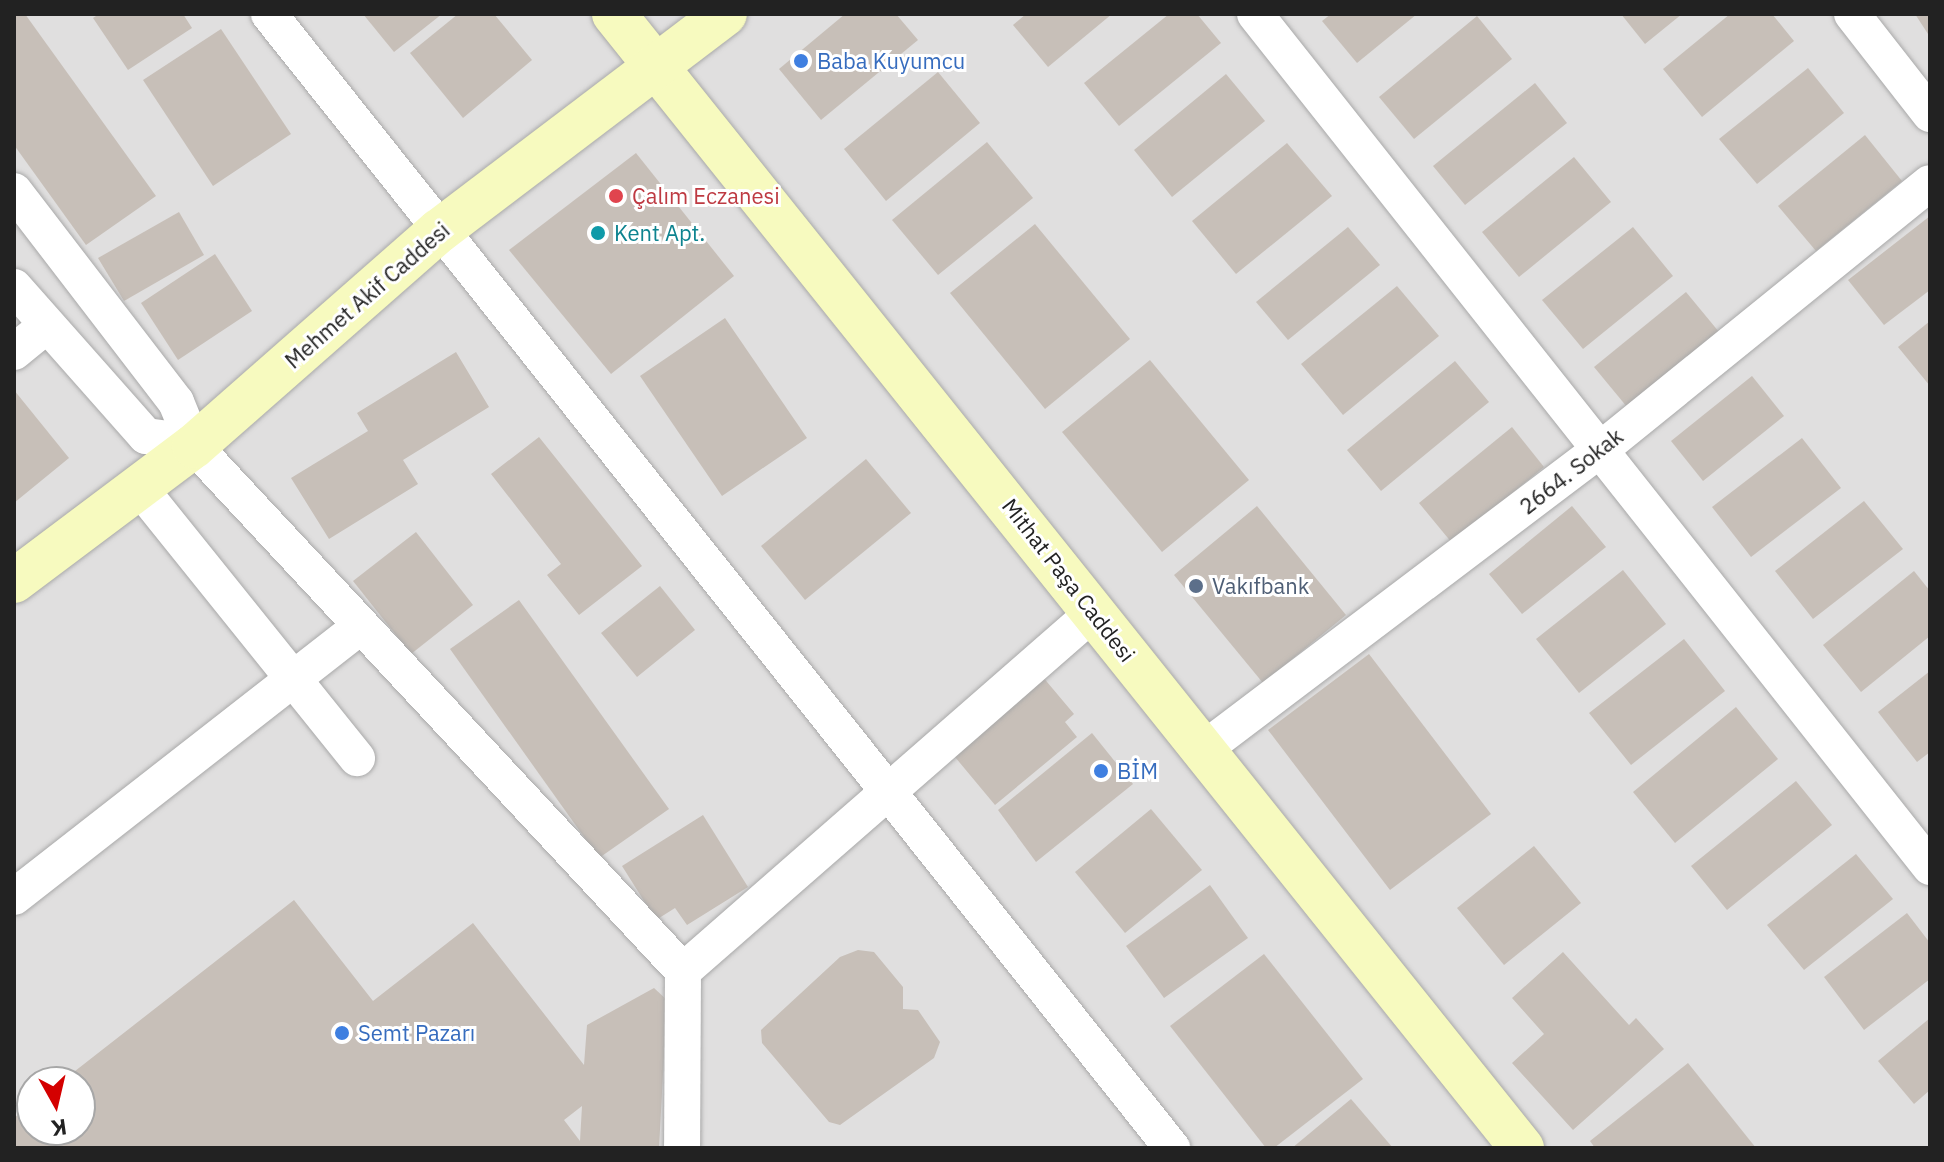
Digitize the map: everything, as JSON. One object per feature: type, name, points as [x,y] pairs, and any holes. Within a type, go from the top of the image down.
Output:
[{"type":"street","points":[[269,14],[439,231],[891,787],[1172,1148]]},
{"type":"street","name":"Mithat Paşa Caddesi","points":[[614,14],[1522,1148]]},
{"type":"street","name":"Mehmet Akif Caddesi","points":[[14,581],[193,444],[439,231],[658,68],[725,14]]},
{"type":"street","points":[[1255,14],[1930,867]]},
{"type":"street","points":[[1852,14],[1930,114]]},
{"type":"street","name":"2664. Sokak","points":[[1204,749],[1600,450],[1930,183]]},
{"type":"street","points":[[14,191],[176,402],[193,444],[359,627],[683,971],[682,1148]]},
{"type":"street","points":[[14,287],[146,436],[193,444]]},
{"type":"street","points":[[14,352],[46,326]]},
{"type":"street","points":[[139,487],[290,681],[357,758]]},
{"type":"street","points":[[683,971],[1094,612]]},
{"type":"street","points":[[14,897],[359,627]]},
{"type":"shaded area","points":[[14,14],[1930,14],[1930,1148],[14,1148]]},
{"type":"building","points":[[14,14],[25,14],[156,196],[86,245],[14,145]]},
{"type":"building","points":[[99,14],[183,14],[192,28],[128,70],[93,18]]},
{"type":"building","points":[[363,14],[442,14],[394,52]]},
{"type":"building","points":[[458,14],[494,14],[532,60],[463,118],[410,53]]},
{"type":"building","points":[[845,14],[896,14],[918,40],[821,120],[779,69]]},
{"type":"building","points":[[1026,14],[1112,14],[1048,67],[1013,25]]},
{"type":"building","points":[[1169,14],[1197,14],[1221,43],[1119,126],[1084,83]]},
{"type":"building","points":[[1331,14],[1417,14],[1357,63],[1322,21]]},
{"type":"building","points":[[1621,14],[1682,14],[1645,44]]},
{"type":"building","points":[[1730,14],[1772,14],[1794,41],[1702,117],[1663,69]]},
{"type":"building","points":[[1915,14],[1930,14],[1930,37]]},
{"type":"building","points":[[1477,16],[1512,59],[1414,139],[1379,97]]},
{"type":"building","points":[[221,29],[291,134],[213,186],[143,80]]},
{"type":"building","points":[[1808,68],[1844,113],[1757,184],[1719,139]]},
{"type":"building","points":[[938,72],[980,123],[886,201],[844,149]]},
{"type":"building","points":[[1226,74],[1265,121],[1172,197],[1134,150]]},
{"type":"building","points":[[1535,83],[1567,123],[1465,205],[1433,166]]},
{"type":"building","points":[[1865,135],[1902,181],[1816,251],[1778,206]]},
{"type":"building","points":[[987,142],[1033,198],[938,275],[892,220]]},
{"type":"building","points":[[1287,143],[1332,196],[1236,274],[1192,221]]},
{"type":"building","points":[[636,153],[734,276],[611,374],[509,250]]},
{"type":"building","points":[[1574,157],[1611,202],[1519,277],[1482,232]]},
{"type":"building","points":[[179,212],[204,255],[124,301],[98,258]]},
{"type":"building","points":[[1930,216],[1930,290],[1884,325],[1848,280]]},
{"type":"building","points":[[1035,224],[1130,339],[1045,409],[950,293]]},
{"type":"building","points":[[1348,227],[1380,265],[1288,340],[1256,302]]},
{"type":"building","points":[[1633,227],[1673,276],[1583,349],[1542,300]]},
{"type":"building","points":[[215,254],[252,311],[178,360],[141,303]]},
{"type":"building","points":[[1397,286],[1439,336],[1343,415],[1301,364]]},
{"type":"building","points":[[1686,292],[1724,338],[1632,413],[1594,367]]},
{"type":"building","points":[[725,318],[807,438],[722,496],[640,376]]},
{"type":"building","points":[[1930,321],[1930,386],[1898,347]]},
{"type":"building","points":[[456,352],[489,407],[403,460],[418,484],[329,539],[291,478],[368,431],[357,413]]},
{"type":"building","points":[[1150,360],[1249,480],[1162,552],[1062,432]]},
{"type":"building","points":[[1455,361],[1489,402],[1381,491],[1347,450]]},
{"type":"building","points":[[1752,376],[1784,416],[1703,481],[1671,441]]},
{"type":"building","points":[[14,390],[69,458],[14,503]]},
{"type":"building","points":[[1512,427],[1544,467],[1452,543],[1419,503]]},
{"type":"building","points":[[539,437],[642,566],[579,615],[547,575],[561,564],[491,474]]},
{"type":"building","points":[[1802,438],[1841,488],[1751,557],[1712,507]]},
{"type":"building","points":[[866,459],[911,513],[805,600],[761,546]]},
{"type":"building","points":[[1864,501],[1903,549],[1813,619],[1775,571]]},
{"type":"building","points":[[1257,506],[1346,615],[1263,683],[1174,575]]},
{"type":"building","points":[[1572,506],[1606,547],[1522,614],[1489,574]]},
{"type":"building","points":[[416,532],[473,605],[411,654],[353,581]]},
{"type":"building","points":[[1623,570],[1666,624],[1579,693],[1536,639]]},
{"type":"building","points":[[1914,571],[1930,591],[1930,636],[1861,692],[1823,645]]},
{"type":"building","points":[[660,586],[695,630],[637,677],[601,633]]},
{"type":"building","points":[[519,600],[669,809],[599,858],[450,649]]},
{"type":"building","points":[[1684,639],[1725,691],[1631,765],[1589,713]]},
{"type":"building","points":[[1369,654],[1491,814],[1390,890],[1268,730]]},
{"type":"building","points":[[1930,671],[1930,752],[1917,762],[1878,712]]},
{"type":"building","points":[[1042,676],[1074,714],[1065,722],[1077,737],[995,805],[950,751]]},
{"type":"building","points":[[1736,707],[1778,759],[1675,843],[1633,792]]},
{"type":"building","points":[[1092,733],[1133,784],[1036,862],[998,810]]},
{"type":"building","points":[[1796,781],[1832,825],[1727,910],[1691,866]]},
{"type":"building","points":[[1151,809],[1202,870],[1125,933],[1075,872]]},
{"type":"building","points":[[703,815],[748,887],[687,925],[675,908],[656,920],[622,866]]},
{"type":"building","points":[[1534,846],[1581,903],[1504,965],[1457,908]]},
{"type":"building","points":[[1856,854],[1893,899],[1804,970],[1767,925]]},
{"type":"building","points":[[1210,885],[1248,938],[1164,998],[1126,946]]},
{"type":"building","name":"Semt Pazarı","points":[[294,900],[373,1001],[473,923],[584,1065],[587,1025],[654,988],[667,1000],[659,1148],[14,1148],[16,1116],[16,1146],[96,1146],[96,1066],[81,1066]],"holes":[[[582,1106],[580,1141],[564,1120]]]},
{"type":"building","points":[[1907,913],[1930,943],[1930,979],[1864,1030],[1824,977]]},
{"type":"building","points":[[858,950],[874,952],[903,987],[903,1009],[918,1010],[940,1042],[934,1058],[840,1125],[829,1122],[762,1043],[761,1030],[840,957]]},
{"type":"building","points":[[1563,952],[1629,1025],[1636,1018],[1664,1049],[1573,1130],[1512,1063],[1544,1034],[1512,998]]},
{"type":"building","points":[[1264,954],[1363,1079],[1274,1148],[1266,1148],[1170,1026]]},
{"type":"building","points":[[1930,1018],[1930,1090],[1914,1104],[1878,1061]]},
{"type":"building","points":[[1688,1063],[1756,1148],[1595,1148],[1590,1141]]},
{"type":"building","points":[[1351,1099],[1393,1148],[1292,1148]]},
{"type":"place","name":"Baba Kuyumcu","points":[[801,61]]},
{"type":"place","name":"Çalım Eczanesi","points":[[616,196]]},
{"type":"place","name":"Kent Apt.","points":[[598,233]]},
{"type":"place","name":"Vakıfbank","points":[[1196,586]]},
{"type":"place","name":"BİM","points":[[1101,771]]},
{"type":"place","name":"Semt Pazarı","points":[[342,1033]]}]
